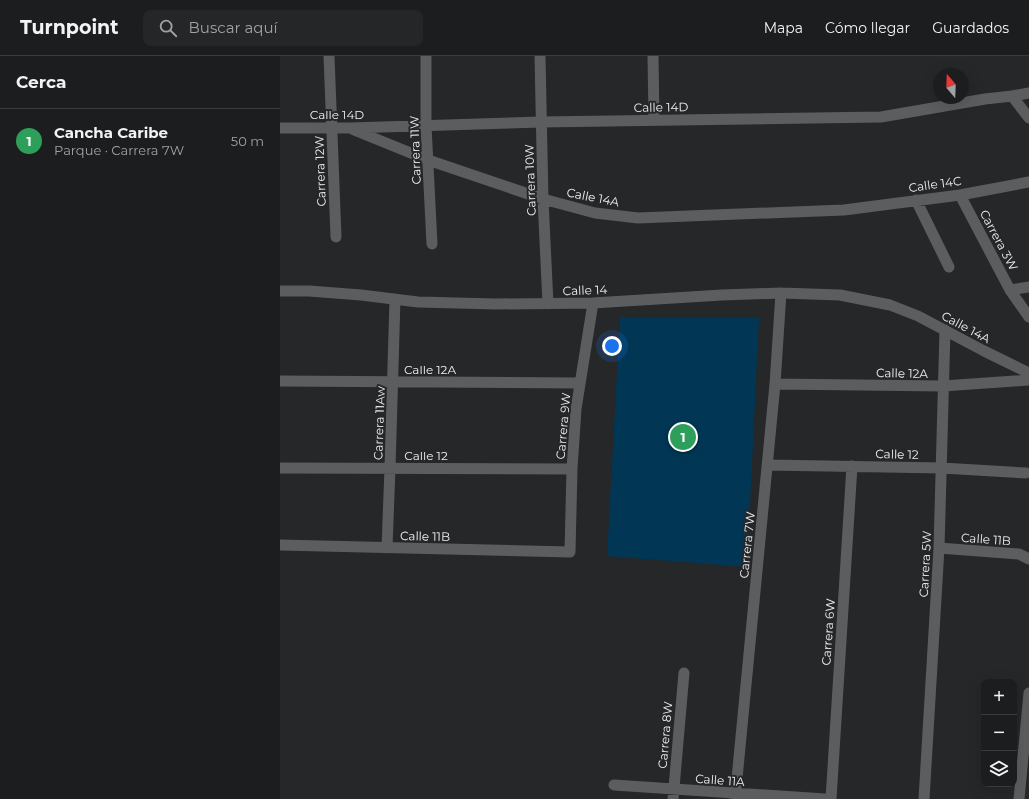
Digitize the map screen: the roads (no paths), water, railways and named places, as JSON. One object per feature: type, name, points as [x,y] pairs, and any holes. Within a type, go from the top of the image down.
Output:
[{"type":"street","name":"Carrera 12W","points":[[329,56],[336,237]]},
{"type":"street","name":"Carrera 11W","points":[[426,56],[426,126],[432,244]]},
{"type":"street","name":"Carrera 10W","points":[[540,56],[543,199],[548,304]]},
{"type":"street","points":[[653,56],[654,120]]},
{"type":"street","name":"Calle 14D","points":[[280,128],[350,128],[541,122],[880,117],[984,99],[1029,93]]},
{"type":"street","points":[[1012,96],[1029,118]]},
{"type":"street","name":"Calle 14A","points":[[350,128],[428,160],[543,199],[595,213],[638,218],[844,210]]},
{"type":"street","name":"Calle 14C","points":[[844,210],[960,195],[1029,182]]},
{"type":"street","name":"Carrera 3W","points":[[960,195],[1010,290],[1029,317]]},
{"type":"street","points":[[916,200],[948,267]]},
{"type":"street","points":[[1010,290],[1029,287]]},
{"type":"street","name":"Calle 14","points":[[280,291],[309,291],[361,295],[418,302],[496,304],[593,303],[781,293],[840,295],[890,305]]},
{"type":"street","name":"Carrera 7W","points":[[735,796],[768,465],[781,293]]},
{"type":"street","name":"Carrera 11Aw","points":[[387,548],[395,299]]},
{"type":"street","name":"Carrera 9W","points":[[570,552],[572,469],[576,409],[593,303]]},
{"type":"street","name":"Calle 14A","points":[[890,305],[918,316],[1029,373]]},
{"type":"street","name":"Carrera 5W","points":[[924,799],[939,548],[945,330]]},
{"type":"street","name":"Calle 12A","points":[[775,384],[943,386],[1029,380]]},
{"type":"street","name":"Calle 12A","points":[[280,381],[580,383]]},
{"type":"street","name":"Calle 12","points":[[768,465],[942,468],[1026,473]]},
{"type":"street","name":"Carrera 6W","points":[[831,799],[852,466]]},
{"type":"street","name":"Calle 12","points":[[280,468],[572,469]]},
{"type":"street","name":"Calle 11B","points":[[280,545],[570,552]]},
{"type":"street","name":"Calle 11B","points":[[939,548],[1019,554],[1029,559]]},
{"type":"street","name":"Carrera 8W","points":[[673,794],[684,673]]},
{"type":"street","points":[[1019,799],[1029,693]]},
{"type":"street","name":"Calle 11A","points":[[614,785],[673,794],[825,799]]},
{"type":"place","name":"Cancha Caribe","points":[[683,437]]}]
